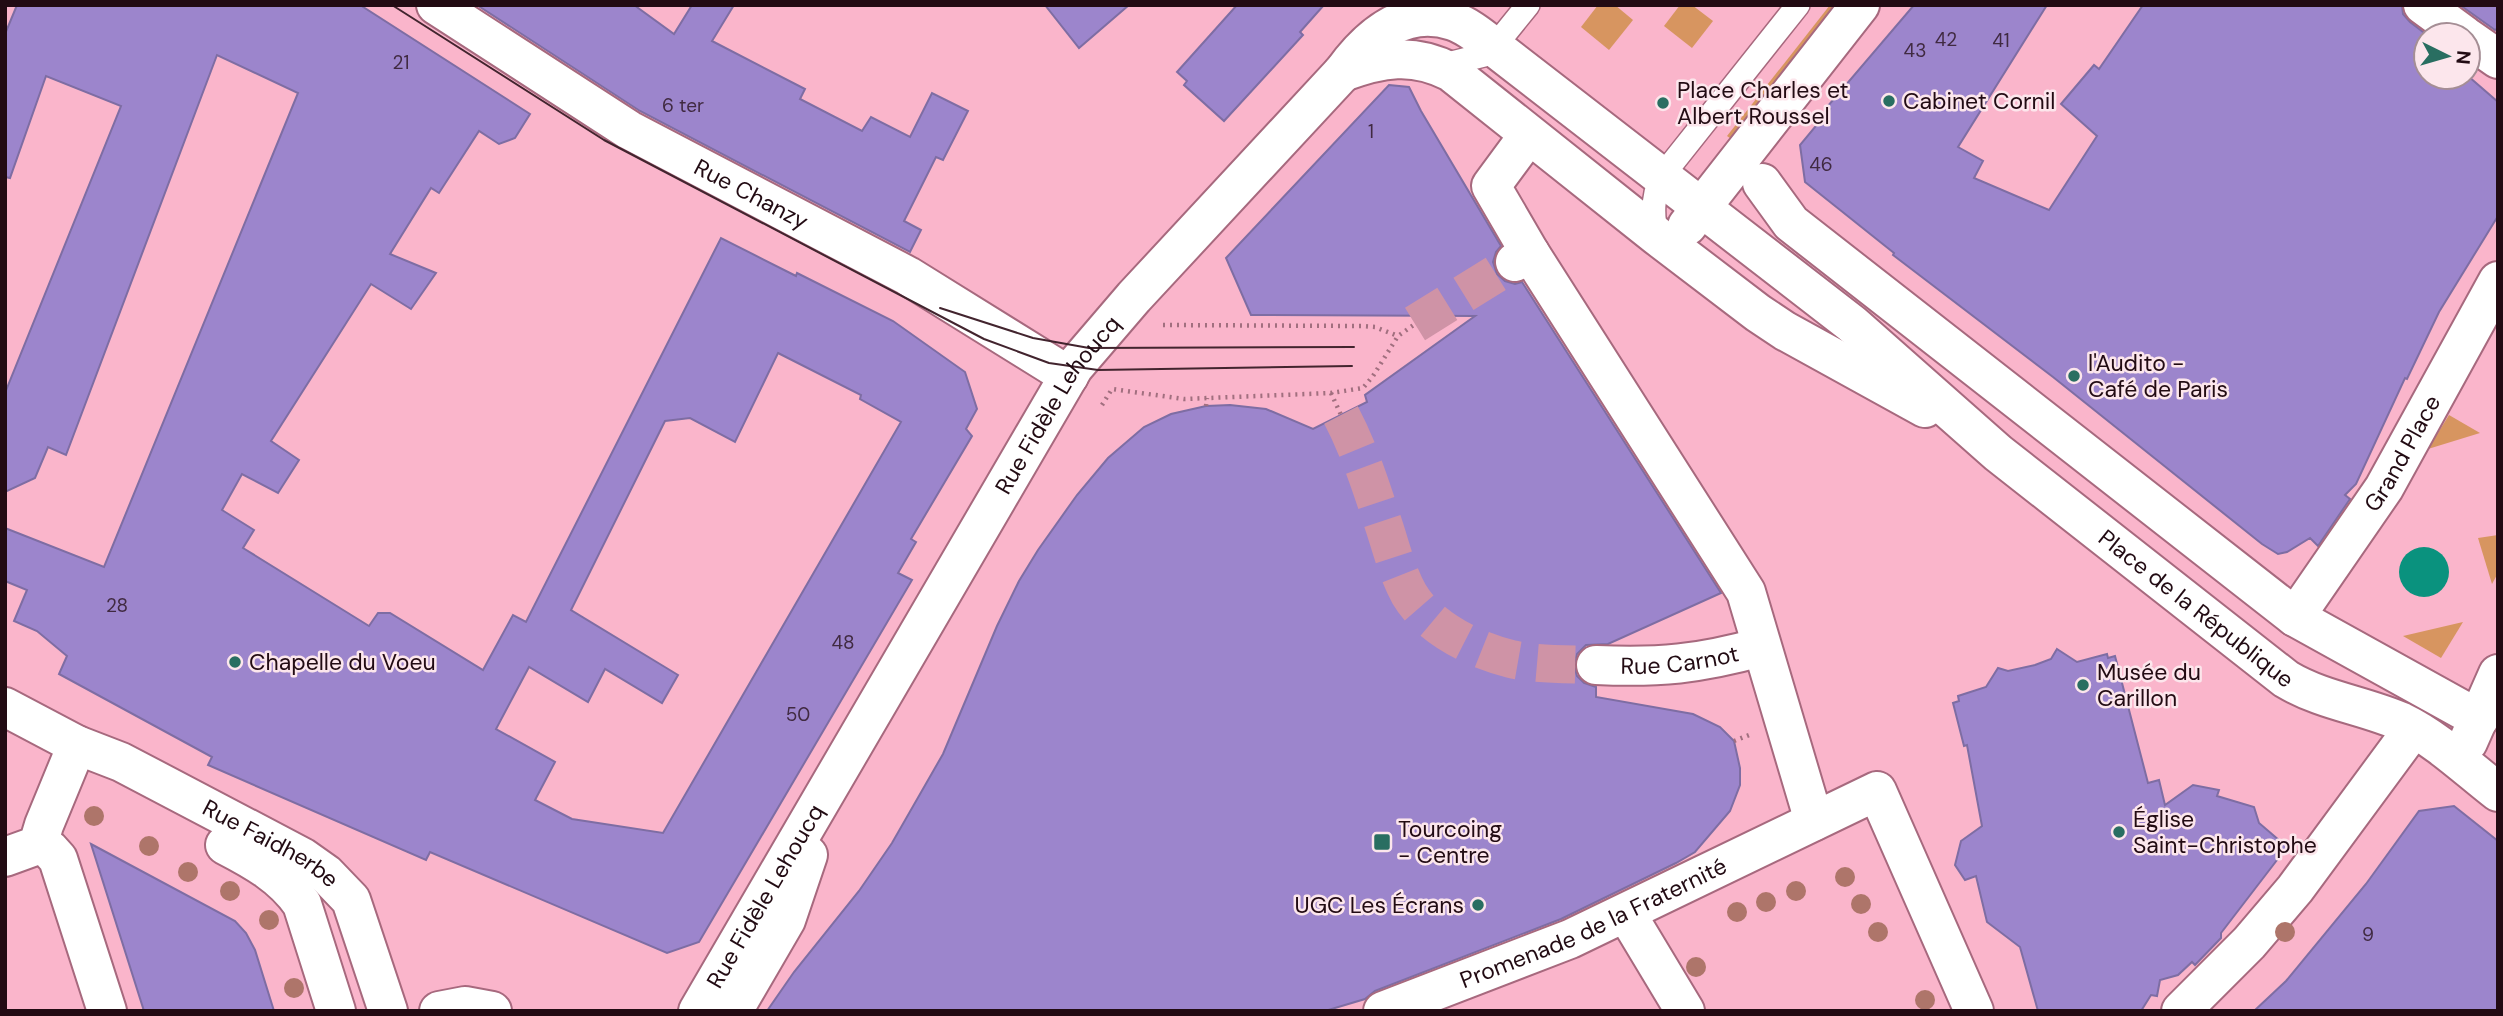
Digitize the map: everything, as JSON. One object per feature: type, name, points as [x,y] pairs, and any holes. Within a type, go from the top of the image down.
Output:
[{"type":"main road","name":"Rue Chanzy","points":[[436,5],[629,131],[908,276],[1069,376]]},
{"type":"main road","points":[[1384,15],[1431,63],[1464,79],[1664,242],[1702,206],[1860,5]]},
{"type":"main road","points":[[2423,5],[2445,21]]},
{"type":"main road","points":[[1458,13],[1468,28],[1702,206]]},
{"type":"main road","points":[[1384,15],[1420,17],[1458,13]]},
{"type":"main road","points":[[1431,63],[1458,13]]},
{"type":"main road","name":"Rue Fidèle Lehoucq","points":[[698,1011],[1069,376],[1089,348],[1134,297],[1343,72],[1384,15]]},
{"type":"main road","points":[[2482,48],[2498,60]]},
{"type":"main road","name":"Rue Fidèle Lehoucq","points":[[1343,72],[1385,59],[1431,63]]},
{"type":"main road","points":[[1522,144],[1491,186],[1522,258],[1746,592],[1814,821]]},
{"type":"main road","points":[[1762,183],[1791,223],[2295,617],[2473,731],[2498,674]]},
{"type":"main road","name":"Place de la République","points":[[1702,206],[1852,324],[1998,453],[2286,679],[2319,696],[2390,718],[2413,729],[2498,792]]},
{"type":"main road","name":"Place de la République","points":[[1664,242],[1786,331],[1923,407],[1998,453]]},
{"type":"main road","name":"Grand Place","points":[[2295,617],[2384,488],[2498,281]]},
{"type":"main road","name":"Rue Carnot","points":[[1596,665],[1647,667],[1687,664],[1761,647]]},
{"type":"main road","name":"Rue Faidherbe","points":[[5,707],[78,745],[121,762],[302,857],[326,874],[340,887],[353,906],[388,1011]]},
{"type":"main road","points":[[2180,1011],[2221,973],[2280,906],[2413,729]]},
{"type":"main road","points":[[22,851],[44,825],[78,745]]},
{"type":"main road","name":"Rue Faidherbe","points":[[78,745],[100,776],[115,787],[237,851],[277,876],[293,891],[308,918],[336,1011]]},
{"type":"main road","name":"Rue Fidèle Lehoucq","points":[[733,1011],[786,920],[833,780]]},
{"type":"main road","name":"Promenade de la Fraternité","points":[[1383,1011],[1570,939],[1877,791],[1974,1011]]},
{"type":"main road","points":[[22,851],[49,849],[58,859],[107,1011]]},
{"type":"main road","points":[[1626,913],[1685,1011]]},
{"type":"main road","points":[[439,1011],[465,1006],[492,1011]]},
{"type":"lane","points":[[1431,63],[1471,60],[1484,55],[1494,47],[1528,5]]},
{"type":"lane","points":[[1664,242],[1653,213],[1656,189],[1662,176],[1798,5]]},
{"type":"path","points":[[1156,324],[1361,326],[1375,327],[1398,336]]},
{"type":"path","points":[[1098,410],[1112,389],[1184,399],[1331,393],[1363,388],[1398,336],[1415,324]]},
{"type":"path","points":[[1331,393],[1341,415]]},
{"type":"path","points":[[1206,406],[1207,398]]},
{"type":"shaded area","points":[[1598,5],[1615,5],[1633,20],[1609,50],[1581,27]]},
{"type":"shaded area","points":[[1680,5],[1692,5],[1713,21],[1692,48],[1664,26]]},
{"type":"shaded area","points":[[1830,5],[1846,5],[1737,143],[1727,136]]},
{"type":"shaded area","points":[[2449,415],[2480,433],[2428,449]]},
{"type":"shaded area","points":[[2498,535],[2498,573],[2492,584],[2478,538]]},
{"type":"shaded area","points":[[2424,547],[2441,555],[2449,572],[2441,589],[2424,597],[2407,589],[2399,572],[2407,555]]},
{"type":"shaded area","points":[[2463,622],[2441,658],[2403,636]]},
{"type":"building","points":[[17,5],[360,5],[530,114],[515,138],[499,144],[479,131],[439,193],[431,188],[390,254],[436,273],[411,309],[371,284],[271,441],[299,460],[278,493],[242,474],[222,510],[254,530],[243,548],[369,626],[378,613],[390,613],[483,670],[513,615],[526,622],[721,238],[893,321],[965,372],[977,409],[966,429],[972,436],[911,539],[916,542],[898,573],[912,580],[699,942],[667,953],[430,852],[426,860],[208,765],[212,757],[59,674],[67,656],[37,631],[14,621],[27,590],[5,581],[5,528],[104,567],[298,93],[217,55],[66,455],[48,447],[35,478],[5,492],[5,393],[121,106],[46,76],[10,178],[5,177],[5,34]],"holes":[[[778,353],[861,395],[860,399],[901,422],[663,833],[572,819],[535,800],[555,762],[496,729],[529,667],[588,702],[605,669],[662,703],[678,675],[571,610],[665,421],[690,418],[735,442]]]},
{"type":"building","points":[[477,5],[634,5],[674,34],[692,5],[734,5],[712,41],[805,89],[800,99],[862,131],[871,117],[910,137],[932,93],[968,111],[943,160],[936,157],[904,221],[921,230],[910,252],[640,111]]},
{"type":"building","points":[[1045,5],[1129,5],[1079,48]]},
{"type":"building","points":[[1237,5],[1324,5],[1300,32],[1303,35],[1224,121],[1184,85],[1187,81],[1177,72]]},
{"type":"building","points":[[1914,5],[2047,5],[1958,147],[1983,161],[1974,178],[2049,210],[2097,136],[2061,104],[2094,65],[2099,69],[2143,5],[2402,5],[2403,14],[2412,24],[2412,91],[2482,91],[2482,88],[2498,102],[2498,216],[2439,312],[2356,484],[2345,495],[2350,499],[2318,546],[2310,538],[2287,552],[2278,554],[1893,255],[1894,253],[1805,182],[1800,145],[1830,109],[1827,107]]},
{"type":"building","points":[[2460,5],[2498,5],[2498,28],[2495,30]]},
{"type":"building","points":[[1389,85],[1409,87],[1501,246],[1493,262],[1497,274],[1505,281],[1515,284],[1522,282],[1721,593],[1608,644],[1586,645],[1577,654],[1574,665],[1577,676],[1584,683],[1596,687],[1596,697],[1693,714],[1720,727],[1734,741],[1740,768],[1740,785],[1730,811],[1695,852],[1676,863],[1561,919],[1375,991],[1365,999],[1325,1011],[767,1011],[794,972],[859,891],[892,843],[943,754],[1019,581],[1077,495],[1108,458],[1144,427],[1171,414],[1206,406],[1230,405],[1266,409],[1313,429],[1367,402],[1365,395],[1475,316],[1251,315],[1226,258]]},
{"type":"building","name":"Église Saint-Christophe","points":[[2057,649],[2077,662],[2107,654],[2108,658],[2115,656],[2148,783],[2159,780],[2165,805],[2193,785],[2219,790],[2217,796],[2254,807],[2259,823],[2287,847],[2221,933],[2221,938],[2195,965],[2192,962],[2178,975],[2160,980],[2157,996],[2151,995],[2141,1011],[2038,1011],[2020,947],[1987,922],[1976,876],[1965,880],[1955,865],[1961,841],[1982,826],[1967,745],[1964,746],[1953,703],[1959,701],[1958,696],[1986,687],[1998,668],[2008,671],[2035,665],[2051,659]]},
{"type":"building","points":[[2454,806],[2498,841],[2498,1011],[2254,1011],[2286,981],[2366,884],[2419,811]]},
{"type":"building","points":[[91,844],[235,921],[246,933],[255,950],[274,1011],[144,1011]]},
{"type":"tunnel","points":[[1415,324],[1515,262]]},
{"type":"tunnel","points":[[1341,415],[1365,471],[1395,562],[1409,594],[1428,617],[1454,636],[1497,655],[1532,662],[1596,665]]},
{"type":"tram line","points":[[392,5],[604,140],[984,339],[1049,363],[1098,370],[1352,366]]},
{"type":"tram line","points":[[940,308],[1033,338],[1089,348],[1354,347]]},
{"type":"place","name":"Cabinet Cornil","points":[[1889,101]]},
{"type":"place","name":"Place Charles et Albert Roussel","points":[[1663,103]]},
{"type":"place","name":"l'Audito - Café de Paris","points":[[2074,376]]},
{"type":"place","name":"Chapelle du Voeu","points":[[235,662]]},
{"type":"place","name":"Musée du Carillon","points":[[2083,685]]},
{"type":"place","name":"Église Saint-Christophe","points":[[2119,832]]},
{"type":"place","name":"Tourcoing - Centre","points":[[1382,842]]},
{"type":"place","name":"UGC Les Écrans","points":[[1478,905]]}]
